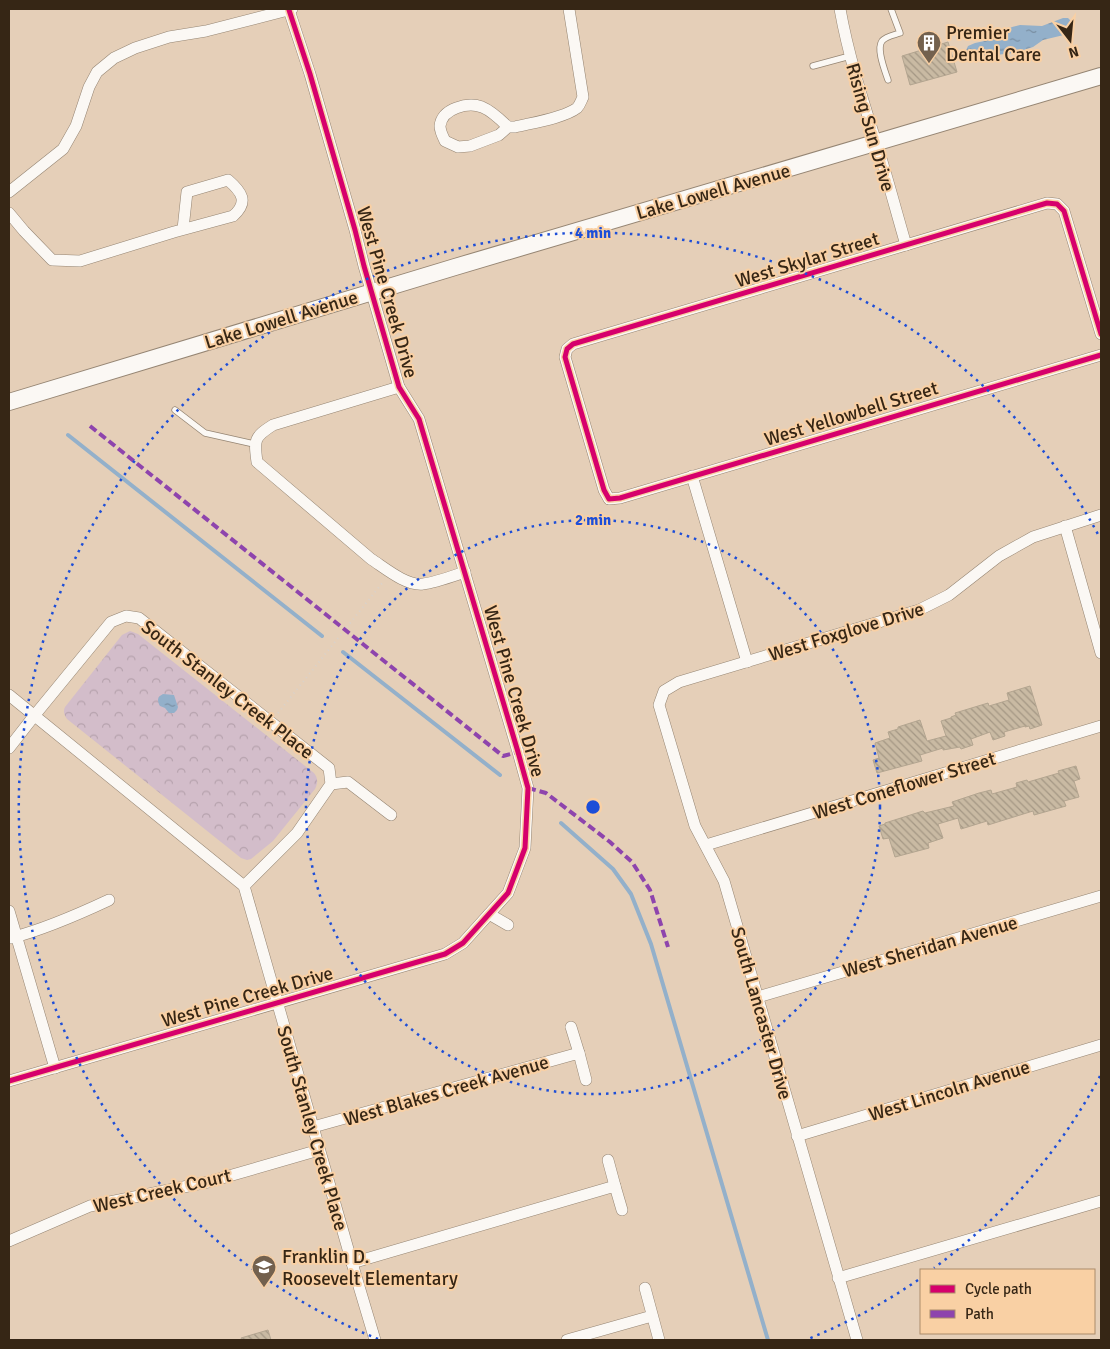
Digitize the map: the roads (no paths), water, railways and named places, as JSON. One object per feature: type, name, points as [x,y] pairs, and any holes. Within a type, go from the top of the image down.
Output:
[{"type":"main road","name":"Lake Lowell Avenue","points":[[9,402],[372,292],[1101,76]]},
{"type":"street","points":[[9,192],[63,149],[76,126],[88,87],[97,72],[114,58],[134,48],[169,37],[206,31],[291,9]]},
{"type":"street","name":"West Pine Creek Drive","points":[[9,1081],[445,954],[463,943],[508,894],[525,848],[528,788],[419,419],[399,388],[291,9]]},
{"type":"street","points":[[508,127],[485,108],[475,105],[457,108],[446,114],[441,121],[440,129],[445,141],[458,147],[464,147],[499,135],[508,127],[515,127],[566,114],[576,108],[581,103],[583,97],[569,9]]},
{"type":"street","name":"Rising Sun Drive","points":[[840,9],[866,115],[876,142],[906,245]]},
{"type":"street","points":[[9,214],[52,260],[80,261],[183,229],[233,216],[240,210],[243,200],[238,188],[228,180],[187,192],[183,229]]},
{"type":"street","name":"West Skylar Street","points":[[609,499],[604,490],[565,357],[567,349],[573,344],[1047,203],[1057,204],[1064,211],[1101,334]]},
{"type":"street","name":"West Yellowbell Street","points":[[609,499],[620,498],[1101,355]]},
{"type":"street","name":"West Pine Creek Drive","points":[[254,444],[262,431],[273,425],[399,388]]},
{"type":"street","points":[[254,444],[257,462],[371,559],[391,573],[406,581],[422,585],[465,572]]},
{"type":"street","points":[[692,476],[747,662]]},
{"type":"street","name":"West Foxglove Drive","points":[[664,691],[679,682],[919,610],[949,595],[999,556],[1033,537],[1101,515]]},
{"type":"street","points":[[1065,526],[1097,620],[1101,652]]},
{"type":"street","name":"South Stanley Creek Place","points":[[9,748],[111,622],[126,616],[139,618],[329,768],[331,784]]},
{"type":"street","name":"South Lancaster Drive","points":[[664,691],[659,705],[695,826],[724,881],[857,1340]]},
{"type":"street","points":[[9,695],[244,886],[297,833],[331,784],[348,782],[391,814]]},
{"type":"street","name":"West Coneflower Street","points":[[706,845],[1101,726]]},
{"type":"street","name":"South Stanley Creek Place","points":[[244,886],[375,1340]]},
{"type":"street","name":"West Sheridan Avenue","points":[[758,997],[1101,896]]},
{"type":"street","points":[[13,938],[34,932],[110,900]]},
{"type":"street","points":[[9,912],[13,938],[55,1068]]},
{"type":"street","points":[[489,914],[508,925]]},
{"type":"street","points":[[571,1027],[586,1080]]},
{"type":"street","name":"West Lincoln Avenue","points":[[797,1136],[1101,1045]]},
{"type":"street","name":"West Blakes Creek Avenue","points":[[313,1127],[579,1053]]},
{"type":"street","name":"West Creek Court","points":[[9,1241],[90,1206],[208,1182],[320,1150]]},
{"type":"street","points":[[608,1160],[622,1210]]},
{"type":"street","points":[[352,1263],[615,1186]]},
{"type":"street","points":[[838,1278],[1101,1201]]},
{"type":"street","points":[[645,1288],[659,1340]]},
{"type":"street","points":[[567,1340],[652,1316]]},
{"type":"lane","points":[[888,80],[880,52],[880,45],[882,40],[900,33],[891,9]]},
{"type":"lane","points":[[813,66],[850,56]]},
{"type":"lane","points":[[175,410],[205,433],[254,444]]},
{"type":"water","points":[[1068,18],[1073,23],[1073,28],[1068,34],[1043,40],[1033,47],[1014,53],[986,56],[974,61],[965,57],[968,46],[994,39],[1012,27],[1020,25],[1042,26]]},
{"type":"water","points":[[163,694],[174,695],[178,707],[174,713],[169,713],[160,706],[158,699]]},
{"type":"waterway","points":[[68,435],[322,636]]},
{"type":"waterway","points":[[343,652],[500,775]]},
{"type":"waterway","points":[[561,823],[613,869],[631,894],[651,944],[768,1340]]},
{"type":"place","name":"Premier Dental Care","points":[[929,64]]},
{"type":"place","name":"Franklin D. Roosevelt Elementary","points":[[264,1288]]}]
